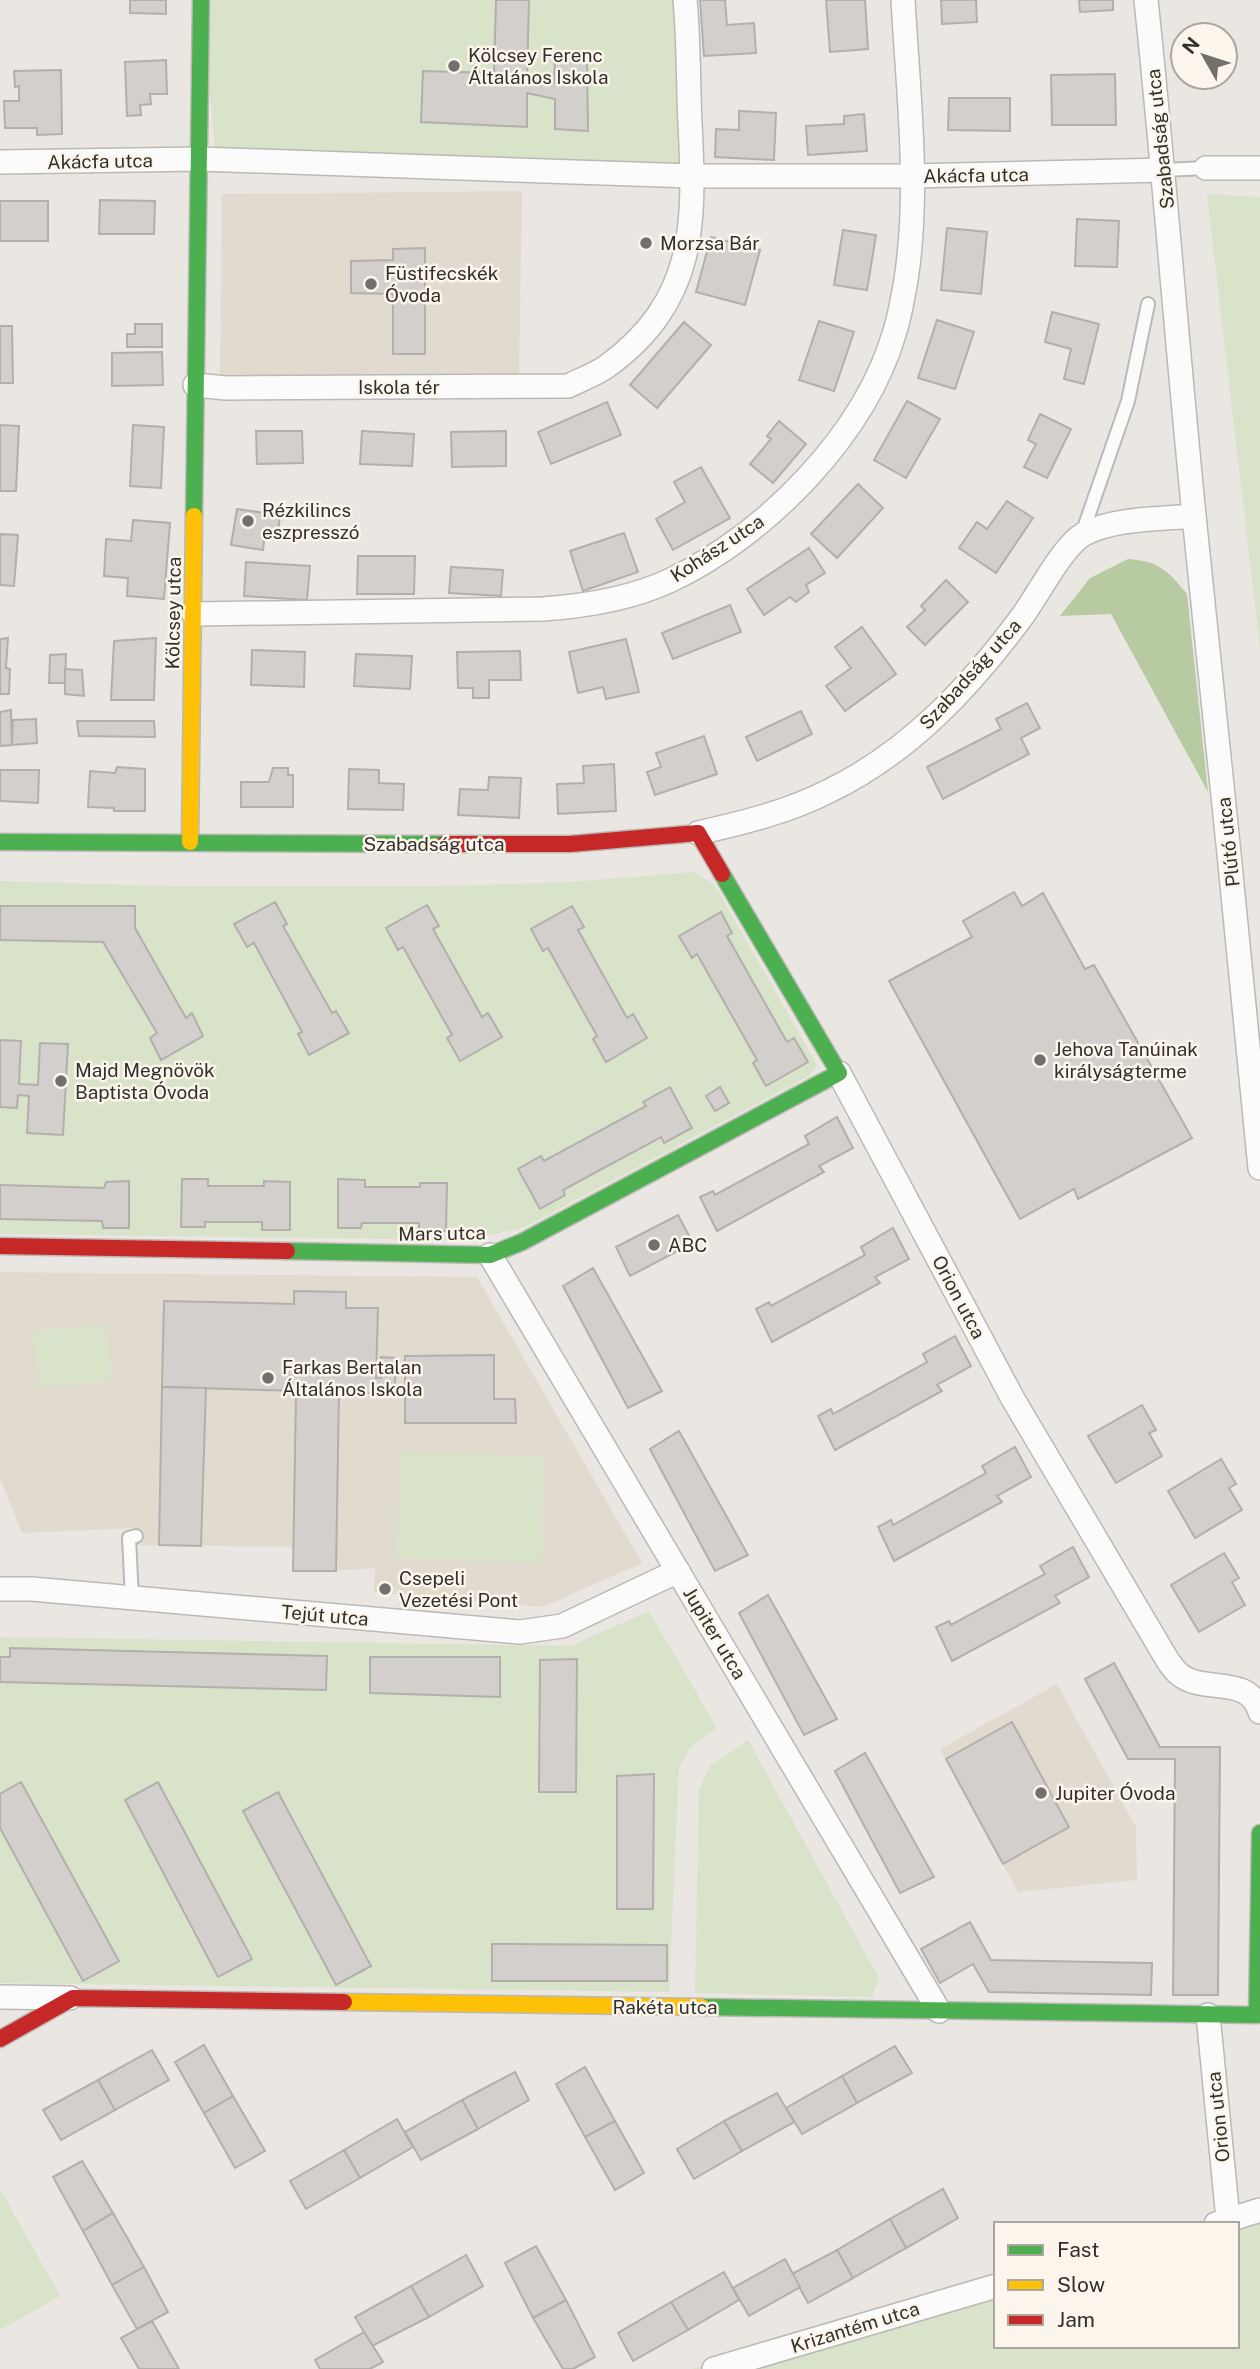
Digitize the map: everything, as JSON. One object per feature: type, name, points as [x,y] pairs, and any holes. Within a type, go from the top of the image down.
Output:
[{"type":"street","points":[[195,385],[201,0]]},
{"type":"street","name":"Iskola tér","points":[[195,385],[226,388],[568,386],[604,368],[630,346],[657,315],[677,283],[686,253],[691,223],[692,176],[685,0]]},
{"type":"street","name":"Kohász utca","points":[[194,614],[581,606],[634,593],[670,580],[755,527],[785,500],[848,429],[874,383],[895,332],[906,279],[911,231],[912,176],[903,0]]},
{"type":"street","name":"Szabadság utca","points":[[1146,0],[1164,170],[1194,516]]},
{"type":"street","points":[[200,159],[692,176]]},
{"type":"street","name":"Akácfa utca","points":[[0,162],[200,159]]},
{"type":"street","name":"Akácfa utca","points":[[1206,168],[1260,168]]},
{"type":"street","name":"Akácfa utca","points":[[692,176],[912,176],[1164,170]]},
{"type":"street","name":"Kölcsey utca","points":[[190,842],[195,385]]},
{"type":"street","points":[[1082,535],[1106,525],[1194,516]]},
{"type":"street","name":"Plútó utca","points":[[1194,516],[1227,821],[1260,1168]]},
{"type":"street","name":"Szabadság utca","points":[[0,842],[570,844],[698,833],[749,821],[829,792],[872,768],[929,724],[992,654],[1020,619],[1063,555],[1082,535]]},
{"type":"street","name":"Orion utca","points":[[698,833],[839,1073],[1013,1399],[1168,1661],[1180,1675],[1207,1685],[1231,1686],[1245,1692],[1257,1702],[1260,1712]]},
{"type":"street","name":"Mars utca","points":[[0,1246],[490,1255],[522,1242],[839,1073]]},
{"type":"street","name":"Jupiter utca","points":[[490,1255],[939,2011]]},
{"type":"street","name":"Tejút utca","points":[[0,1590],[32,1589],[520,1632],[562,1626],[678,1571]]},
{"type":"street","name":"Rakéta utca","points":[[0,1997],[1257,2015],[1260,1833]]},
{"type":"street","points":[[0,2039],[73,1998]]},
{"type":"street","name":"Orion utca","points":[[1208,2015],[1222,2222]]},
{"type":"street","points":[[1222,2222],[1260,2210]]},
{"type":"street","name":"Krizantém utca","points":[[714,2369],[994,2287]]},
{"type":"lane","name":"Akácfa utca","points":[[1164,170],[1206,168]]},
{"type":"lane","points":[[1082,535],[1128,401],[1148,304]]},
{"type":"lane","points":[[132,1598],[129,1538],[136,1536]]},
{"type":"shaded area","name":"Füstifecskék Óvoda","points":[[522,191],[519,374],[220,377],[222,194]]},
{"type":"shaded area","name":"Farkas Bertalan Általános Iskola","points":[[0,1272],[477,1277],[642,1563],[543,1607],[374,1592],[375,1568],[293,1571],[293,1547],[136,1545],[136,1528],[22,1533],[0,1479]]},
{"type":"shaded area","name":"Jupiter Óvoda","points":[[1057,1684],[1136,1827],[1137,1880],[1018,1892],[940,1749]]},
{"type":"green space","name":"Kölcsey Ferenc Általános Iskola","points":[[201,0],[685,0],[692,176],[216,160]]},
{"type":"green space","points":[[1207,194],[1260,197],[1260,649]]},
{"type":"green space","points":[[1128,559],[1148,562],[1162,569],[1187,594],[1208,792],[1111,614],[1060,616],[1090,578]]},
{"type":"green space","points":[[693,872],[714,884],[817,1065],[809,1076],[523,1228],[466,1240],[0,1234],[0,881],[166,886],[441,886],[571,882]]},
{"type":"green space","points":[[106,1325],[111,1381],[38,1387],[34,1331]]},
{"type":"green space","points":[[400,1451],[545,1457],[541,1563],[396,1557]]},
{"type":"green space","points":[[649,1611],[717,1728],[692,1746],[679,1766],[669,1992],[0,1983],[0,1637],[571,1646]]},
{"type":"green space","points":[[748,1740],[879,1978],[872,1997],[695,1993],[699,1790],[710,1766]]},
{"type":"green space","points":[[0,2189],[60,2296],[0,2330]]},
{"type":"green space","points":[[1260,2214],[1260,2369],[692,2369],[994,2287],[994,2348],[1239,2348],[1239,2223]]},
{"type":"building","points":[[130,0],[166,0],[166,14],[130,13]]},
{"type":"building","points":[[496,0],[529,0],[527,77],[554,83],[555,55],[587,57],[588,131],[555,129],[555,99],[527,93],[527,127],[421,122],[423,71],[494,73]]},
{"type":"building","points":[[700,0],[725,0],[727,25],[754,23],[756,53],[704,56]]},
{"type":"building","points":[[826,0],[865,0],[868,49],[830,52]]},
{"type":"building","points":[[941,0],[976,0],[977,22],[942,24]]},
{"type":"building","points":[[1079,0],[1113,0],[1113,10],[1080,12]]},
{"type":"building","points":[[166,60],[167,94],[150,94],[151,104],[140,105],[141,115],[127,116],[125,62]]},
{"type":"building","points":[[61,70],[62,134],[37,135],[37,128],[5,128],[4,101],[19,101],[19,86],[15,87],[14,71]]},
{"type":"building","points":[[1115,74],[1116,125],[1052,125],[1051,75]]},
{"type":"building","points":[[949,98],[1010,98],[1010,131],[948,130]]},
{"type":"building","points":[[739,111],[776,113],[774,160],[715,157],[716,129],[739,130]]},
{"type":"building","points":[[864,114],[867,151],[808,155],[806,126],[844,124],[844,116]]},
{"type":"building","points":[[100,200],[155,201],[154,234],[99,234]]},
{"type":"building","points":[[0,201],[48,201],[48,241],[0,241]]},
{"type":"building","points":[[1077,219],[1119,221],[1117,267],[1075,266]]},
{"type":"building","points":[[947,228],[987,232],[981,294],[941,290]]},
{"type":"building","points":[[843,230],[876,235],[867,290],[834,285]]},
{"type":"building","points":[[711,237],[760,250],[745,305],[696,292]]},
{"type":"building","points":[[425,248],[425,354],[393,354],[393,294],[351,293],[351,261],[393,260],[393,249]]},
{"type":"building","points":[[1052,312],[1099,324],[1084,384],[1064,379],[1071,349],[1045,342]]},
{"type":"building","points":[[937,320],[974,332],[955,389],[918,378]]},
{"type":"building","points":[[819,321],[854,332],[834,391],[799,380]]},
{"type":"building","points":[[684,322],[711,345],[657,408],[630,385]]},
{"type":"building","points":[[135,324],[162,324],[162,347],[127,347],[127,334],[135,334]]},
{"type":"building","points":[[0,326],[12,326],[13,383],[0,383]]},
{"type":"building","points":[[162,352],[163,385],[112,386],[112,353]]},
{"type":"building","points":[[907,401],[940,419],[906,478],[874,460]]},
{"type":"building","points":[[607,402],[621,435],[551,464],[538,432]]},
{"type":"building","points":[[1040,414],[1071,429],[1047,478],[1024,467],[1036,444],[1028,440]]},
{"type":"building","points":[[779,421],[806,444],[773,483],[750,464],[771,439],[767,436]]},
{"type":"building","points":[[0,425],[19,426],[16,491],[0,491]]},
{"type":"building","points":[[133,425],[164,427],[161,488],[130,486]]},
{"type":"building","points":[[256,431],[302,431],[303,463],[257,464]]},
{"type":"building","points":[[362,431],[414,434],[412,466],[360,464]]},
{"type":"building","points":[[506,431],[506,466],[452,467],[451,432]]},
{"type":"building","points":[[701,467],[730,518],[673,550],[656,519],[685,502],[674,482]]},
{"type":"building","points":[[858,484],[883,508],[837,558],[811,534]]},
{"type":"building","points":[[1007,501],[1033,518],[996,573],[959,548],[977,522],[987,529]]},
{"type":"building","points":[[237,509],[280,515],[278,534],[265,532],[263,550],[231,545]]},
{"type":"building","points":[[133,520],[170,523],[164,599],[127,596],[128,578],[104,576],[106,539],[131,541]]},
{"type":"building","points":[[624,533],[638,572],[583,591],[570,551]]},
{"type":"building","points":[[0,534],[18,535],[14,586],[0,585]]},
{"type":"building","points":[[809,548],[825,573],[806,585],[809,592],[796,602],[790,597],[764,615],[747,589]]},
{"type":"building","points":[[358,556],[415,556],[414,594],[357,594]]},
{"type":"building","points":[[246,562],[310,566],[307,600],[244,596]]},
{"type":"building","points":[[451,567],[503,570],[501,596],[449,593]]},
{"type":"building","points":[[946,580],[968,602],[925,645],[907,627],[925,610],[921,606]]},
{"type":"building","points":[[730,605],[741,632],[673,659],[662,633]]},
{"type":"building","points":[[862,627],[896,674],[845,711],[826,686],[851,668],[835,647]]},
{"type":"building","points":[[8,638],[6,668],[10,669],[9,694],[0,694],[0,639]]},
{"type":"building","points":[[156,638],[154,700],[111,700],[114,641]]},
{"type":"building","points":[[626,639],[639,692],[606,699],[603,687],[578,693],[569,652]]},
{"type":"building","points":[[252,650],[305,652],[304,687],[251,685]]},
{"type":"building","points":[[520,651],[521,680],[489,680],[489,698],[473,698],[473,688],[458,688],[457,652]]},
{"type":"building","points":[[66,654],[65,683],[49,683],[50,655]]},
{"type":"building","points":[[356,654],[412,656],[410,689],[354,686]]},
{"type":"building","points":[[65,669],[82,670],[84,696],[65,694]]},
{"type":"building","points":[[1027,703],[1040,728],[1021,738],[1029,754],[943,799],[927,767],[1001,729],[996,719]]},
{"type":"building","points":[[11,710],[12,745],[0,746],[0,712]]},
{"type":"building","points":[[801,711],[812,734],[757,761],[746,737]]},
{"type":"building","points":[[36,719],[37,743],[12,745],[13,720]]},
{"type":"building","points":[[77,721],[154,721],[155,737],[79,736]]},
{"type":"building","points":[[704,736],[717,774],[655,795],[647,772],[661,767],[656,753]]},
{"type":"building","points":[[614,764],[616,811],[558,814],[557,784],[584,783],[583,766]]},
{"type":"building","points":[[117,767],[145,769],[145,811],[114,811],[114,808],[88,807],[90,771],[115,773]]},
{"type":"building","points":[[273,768],[288,768],[288,775],[293,775],[293,807],[241,807],[241,782],[269,782]]},
{"type":"building","points":[[349,769],[379,770],[379,783],[404,784],[403,810],[348,809]]},
{"type":"building","points":[[0,770],[39,770],[38,803],[0,801]]},
{"type":"building","points":[[489,777],[521,778],[519,818],[458,815],[460,789],[488,790]]},
{"type":"building","name":"Jehova Tanúinak királyságterme","points":[[1014,892],[1022,906],[1043,893],[1085,969],[1094,965],[1192,1138],[1078,1199],[1074,1189],[1020,1219],[889,981],[972,937],[963,921]]},
{"type":"building","points":[[275,902],[287,924],[283,926],[332,1013],[336,1011],[349,1033],[309,1055],[298,1034],[302,1032],[254,943],[247,947],[234,924]]},
{"type":"building","points":[[427,905],[439,926],[433,929],[482,1017],[488,1013],[502,1037],[460,1061],[447,1038],[452,1035],[403,947],[398,950],[386,928]]},
{"type":"building","points":[[0,906],[135,906],[135,928],[186,1018],[192,1013],[203,1036],[161,1060],[150,1038],[157,1033],[103,942],[0,940]]},
{"type":"building","points":[[572,906],[584,927],[578,930],[627,1018],[633,1014],[647,1038],[606,1062],[593,1039],[597,1036],[548,948],[543,951],[531,929]]},
{"type":"building","points":[[721,912],[732,933],[727,936],[787,1042],[794,1038],[808,1062],[766,1086],[753,1063],[757,1060],[697,954],[692,958],[679,936]]},
{"type":"building","points":[[0,1040],[21,1041],[19,1084],[38,1085],[40,1043],[68,1044],[63,1135],[27,1133],[29,1096],[18,1095],[17,1108],[0,1107]]},
{"type":"building","points":[[670,1087],[692,1128],[664,1143],[661,1137],[563,1190],[565,1195],[540,1209],[518,1169],[541,1156],[544,1161],[646,1106],[643,1102]]},
{"type":"building","points":[[720,1087],[729,1103],[715,1111],[706,1096]]},
{"type":"building","points":[[837,1117],[853,1148],[819,1166],[824,1172],[717,1231],[700,1197],[713,1191],[715,1195],[809,1144],[805,1136]]},
{"type":"building","points":[[182,1179],[208,1179],[208,1186],[264,1186],[264,1181],[290,1182],[290,1230],[262,1230],[262,1222],[205,1222],[205,1227],[181,1227]]},
{"type":"building","points":[[338,1179],[365,1180],[365,1187],[420,1187],[420,1183],[447,1183],[446,1231],[419,1231],[419,1223],[362,1223],[361,1228],[338,1228]]},
{"type":"building","points":[[129,1181],[129,1228],[103,1228],[102,1221],[0,1219],[0,1185],[104,1188],[106,1182]]},
{"type":"building","name":"ABC","points":[[678,1215],[693,1243],[630,1276],[616,1247]]},
{"type":"building","points":[[893,1228],[909,1259],[875,1277],[880,1283],[772,1342],[756,1309],[769,1302],[771,1306],[865,1255],[861,1247]]},
{"type":"building","points":[[593,1268],[662,1391],[628,1408],[563,1286]]},
{"type":"building","points":[[294,1291],[346,1292],[346,1308],[378,1308],[376,1378],[381,1378],[381,1357],[396,1358],[395,1385],[406,1385],[406,1394],[162,1387],[164,1301],[294,1304]]},
{"type":"building","points":[[955,1336],[971,1366],[937,1385],[942,1391],[835,1450],[818,1416],[831,1409],[833,1414],[927,1362],[923,1354]]},
{"type":"building","points":[[494,1355],[494,1399],[515,1399],[516,1423],[405,1423],[405,1356]]},
{"type":"building","points":[[162,1387],[206,1388],[201,1546],[159,1545]]},
{"type":"building","points":[[296,1392],[339,1393],[336,1571],[293,1571]]},
{"type":"building","points":[[1142,1405],[1156,1430],[1149,1433],[1162,1456],[1116,1483],[1088,1436]]},
{"type":"building","points":[[679,1431],[748,1555],[715,1571],[650,1449]]},
{"type":"building","points":[[1015,1447],[1031,1477],[997,1496],[1002,1502],[894,1561],[878,1527],[891,1520],[893,1525],[986,1473],[982,1466]]},
{"type":"building","points":[[1221,1459],[1236,1484],[1229,1488],[1242,1510],[1195,1538],[1168,1491]]},
{"type":"building","points":[[1073,1547],[1089,1577],[1055,1596],[1060,1603],[952,1661],[936,1627],[949,1621],[951,1625],[1045,1574],[1040,1566]]},
{"type":"building","points":[[1224,1553],[1239,1578],[1232,1582],[1245,1605],[1199,1632],[1171,1585]]},
{"type":"building","points":[[768,1595],[837,1719],[804,1735],[739,1613]]},
{"type":"building","points":[[10,1648],[327,1656],[326,1690],[0,1682],[0,1657],[10,1657]]},
{"type":"building","points":[[370,1657],[500,1657],[500,1697],[370,1693]]},
{"type":"building","points":[[577,1659],[576,1792],[539,1792],[540,1660]]},
{"type":"building","points":[[1114,1663],[1160,1747],[1220,1747],[1218,1995],[1173,1995],[1175,1759],[1128,1759],[1085,1679]]},
{"type":"building","points":[[1012,1722],[1069,1827],[1003,1864],[946,1759]]},
{"type":"building","points":[[865,1753],[934,1877],[900,1893],[835,1771]]},
{"type":"building","points":[[654,1774],[653,1909],[617,1909],[617,1776]]},
{"type":"building","points":[[21,1782],[119,1961],[83,1981],[0,1828],[0,1794]]},
{"type":"building","points":[[158,1782],[252,1959],[218,1977],[125,1800]]},
{"type":"building","points":[[278,1792],[371,1966],[336,1985],[243,1811]]},
{"type":"building","points":[[970,1922],[991,1960],[1152,1963],[1151,1995],[989,1992],[973,1964],[940,1983],[921,1949]]},
{"type":"building","points":[[492,1944],[667,1945],[667,1981],[492,1981]]},
{"type":"building","points":[[204,2045],[233,2096],[204,2113],[175,2062]]},
{"type":"building","points":[[895,2046],[912,2073],[857,2103],[842,2076]]},
{"type":"building","points":[[152,2050],[169,2080],[115,2110],[98,2080]]},
{"type":"building","points":[[585,2067],[615,2121],[585,2137],[556,2084]]},
{"type":"building","points":[[515,2072],[529,2100],[478,2129],[462,2100]]},
{"type":"building","points":[[842,2076],[857,2103],[802,2134],[786,2108]]},
{"type":"building","points":[[98,2080],[115,2110],[61,2140],[43,2110]]},
{"type":"building","points":[[777,2093],[794,2122],[742,2151],[724,2121]]},
{"type":"building","points":[[233,2096],[265,2151],[235,2168],[204,2113]]},
{"type":"building","points":[[462,2100],[478,2129],[421,2160],[405,2132]]},
{"type":"building","points":[[397,2119],[413,2147],[360,2178],[344,2150]]},
{"type":"building","points":[[615,2121],[644,2173],[615,2190],[585,2137]]},
{"type":"building","points":[[724,2121],[742,2151],[694,2179],[677,2149]]},
{"type":"building","points":[[344,2150],[360,2178],[306,2209],[290,2181]]},
{"type":"building","points":[[82,2161],[113,2213],[83,2231],[53,2177]]},
{"type":"building","points":[[943,2189],[958,2218],[906,2248],[890,2219]]},
{"type":"building","points":[[113,2213],[144,2267],[112,2285],[83,2231]]},
{"type":"building","points":[[890,2219],[906,2248],[853,2278],[837,2250]]},
{"type":"building","points":[[536,2246],[566,2300],[533,2318],[505,2263]]},
{"type":"building","points":[[837,2250],[853,2278],[808,2303],[792,2274]]},
{"type":"building","points":[[466,2255],[483,2286],[429,2317],[411,2286]]},
{"type":"building","points":[[785,2259],[800,2287],[749,2316],[733,2288]]},
{"type":"building","points":[[144,2267],[168,2312],[137,2329],[112,2285]]},
{"type":"building","points":[[724,2272],[739,2300],[688,2330],[671,2302]]},
{"type":"building","points":[[411,2286],[429,2317],[372,2346],[355,2317]]},
{"type":"building","points":[[566,2300],[595,2357],[573,2369],[563,2369],[533,2318]]},
{"type":"building","points":[[671,2302],[688,2330],[633,2361],[618,2333]]},
{"type":"building","points":[[152,2321],[179,2369],[139,2369],[121,2338]]},
{"type":"building","points":[[364,2332],[383,2362],[370,2369],[320,2369],[315,2360]]},
{"type":"traffic: fast","points":[[194,516],[201,0]]},
{"type":"traffic: fast","points":[[0,842],[444,844]]},
{"type":"traffic: fast","points":[[287,1251],[490,1255],[522,1242],[839,1073],[722,874]]},
{"type":"traffic: fast","points":[[702,2007],[1257,2015],[1260,1833]]},
{"type":"traffic: slow","points":[[190,842],[194,516]]},
{"type":"traffic: slow","points":[[344,2002],[702,2007]]},
{"type":"traffic: jam","points":[[444,844],[570,844],[698,833],[722,874]]},
{"type":"traffic: jam","points":[[0,1246],[287,1251]]},
{"type":"traffic: jam","points":[[0,2039],[73,1998],[344,2002]]},
{"type":"place","name":"Kölcsey Ferenc Általános Iskola","points":[[454,66]]},
{"type":"place","name":"Morzsa Bár","points":[[646,243]]},
{"type":"place","name":"Füstifecskék Óvoda","points":[[371,284]]},
{"type":"place","name":"Rézkilincs eszpresszó","points":[[248,521]]},
{"type":"place","name":"Jehova Tanúinak királyságterme","points":[[1040,1060]]},
{"type":"place","name":"Majd Megnövök Baptista Óvoda","points":[[61,1081]]},
{"type":"place","name":"ABC","points":[[654,1245]]},
{"type":"place","name":"Farkas Bertalan Általános Iskola","points":[[268,1378]]},
{"type":"place","name":"Csepeli Vezetési Pont","points":[[385,1589]]},
{"type":"place","name":"Jupiter Óvoda","points":[[1041,1793]]}]
